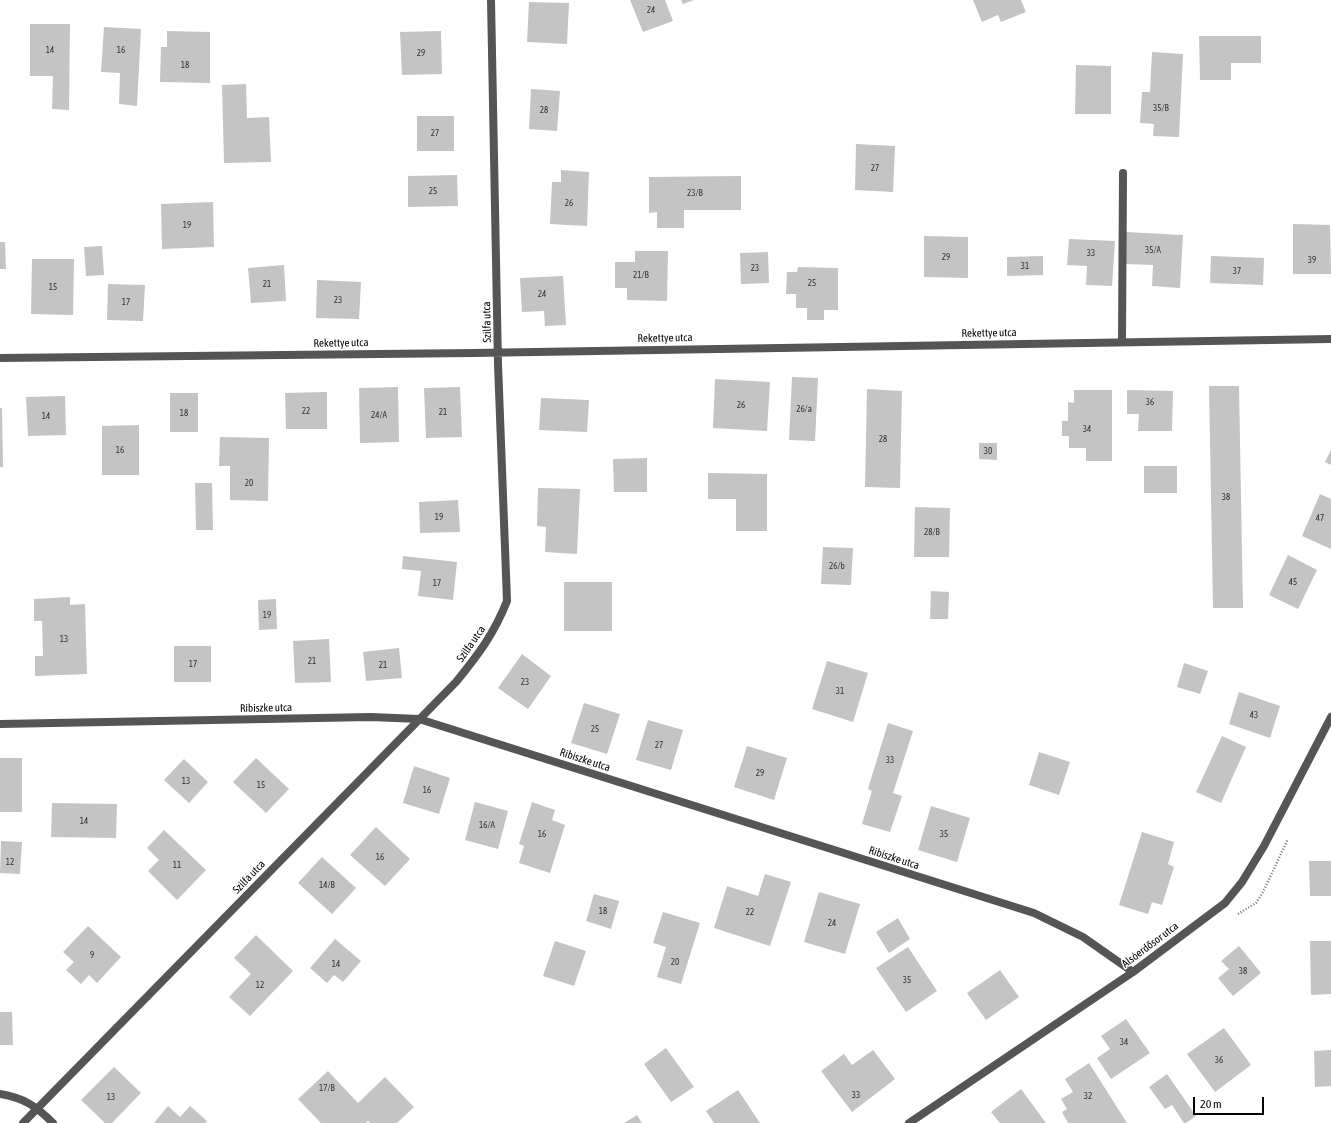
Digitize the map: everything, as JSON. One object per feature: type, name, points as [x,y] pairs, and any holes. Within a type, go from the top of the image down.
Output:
[{"type":"street","name":"Szilfa utca","points":[[23,1123],[456,682],[480,652],[498,624],[507,601],[498,351],[491,0]]},
{"type":"street","points":[[1122,342],[1123,174]]},
{"type":"street","name":"Rekettye utca","points":[[0,358],[1331,339]]},
{"type":"street","name":"Ribiszke utca","points":[[0,724],[371,717],[419,719],[1034,913],[1083,937],[1133,972]]},
{"type":"street","name":"Alsóerdősor utca","points":[[909,1123],[1133,972],[1225,903],[1242,882],[1264,846],[1331,717]]},
{"type":"street","points":[[0,1094],[16,1097],[39,1108],[53,1123]]},
{"type":"path","points":[[1256,903],[1263,892]]},
{"type":"building","points":[[630,0],[665,0],[673,21],[643,32]]},
{"type":"building","points":[[681,0],[694,0],[683,4]]},
{"type":"building","points":[[973,0],[1021,0],[1026,12],[1001,22],[998,15],[982,22]]},
{"type":"building","points":[[529,2],[569,3],[567,44],[527,42]]},
{"type":"building","points":[[30,24],[70,24],[69,110],[52,109],[53,76],[30,76]]},
{"type":"building","points":[[104,27],[141,29],[137,106],[119,104],[120,73],[101,72]]},
{"type":"building","points":[[167,31],[210,32],[210,83],[160,82],[161,47],[167,47]]},
{"type":"building","points":[[441,31],[442,74],[402,75],[400,32]]},
{"type":"building","points":[[1199,36],[1261,36],[1261,63],[1231,63],[1231,80],[1200,80]]},
{"type":"building","points":[[1152,52],[1183,54],[1179,137],[1153,136],[1154,124],[1140,123],[1142,92],[1150,92]]},
{"type":"building","points":[[1076,65],[1111,66],[1111,114],[1075,114]]},
{"type":"building","points":[[246,84],[247,118],[269,117],[271,162],[224,163],[222,85]]},
{"type":"building","points":[[531,89],[560,91],[557,131],[529,129]]},
{"type":"building","points":[[417,116],[454,116],[454,151],[417,151]]},
{"type":"building","points":[[856,144],[895,146],[893,192],[855,190]]},
{"type":"building","points":[[561,170],[589,172],[587,226],[550,224],[552,182],[561,182]]},
{"type":"building","points":[[457,175],[458,206],[408,207],[408,176]]},
{"type":"building","points":[[741,176],[741,210],[684,210],[684,228],[657,228],[657,212],[649,213],[649,177]]},
{"type":"building","points":[[213,202],[214,247],[162,249],[161,204]]},
{"type":"building","points":[[1293,224],[1330,225],[1331,274],[1293,274]]},
{"type":"building","points":[[1126,232],[1183,235],[1180,288],[1152,286],[1153,265],[1124,264]]},
{"type":"building","points":[[924,236],[968,237],[968,278],[924,277]]},
{"type":"building","points":[[1069,239],[1115,241],[1112,286],[1086,285],[1087,266],[1067,265]]},
{"type":"building","points":[[0,242],[5,242],[6,269],[0,269]]},
{"type":"building","points":[[102,246],[104,275],[86,276],[84,247]]},
{"type":"building","points":[[635,251],[668,251],[667,301],[627,300],[627,288],[615,288],[615,262],[635,262]]},
{"type":"building","points":[[768,252],[769,283],[741,284],[740,253]]},
{"type":"building","points":[[1043,256],[1043,275],[1007,276],[1007,257]]},
{"type":"building","points":[[1211,256],[1264,258],[1263,285],[1210,283]]},
{"type":"building","points":[[32,259],[74,259],[73,315],[31,314]]},
{"type":"building","points":[[284,265],[286,301],[251,303],[248,268]]},
{"type":"building","points":[[798,267],[838,268],[838,310],[824,310],[824,320],[807,320],[807,308],[796,308],[796,294],[786,294],[787,272],[797,272]]},
{"type":"building","points":[[563,276],[566,325],[545,326],[544,311],[522,312],[520,278]]},
{"type":"building","points":[[317,280],[361,282],[359,319],[316,318]]},
{"type":"building","points":[[108,284],[145,285],[143,321],[107,320]]},
{"type":"building","points":[[792,377],[818,378],[815,441],[789,440]]},
{"type":"building","points":[[715,379],[770,382],[767,431],[713,428]]},
{"type":"building","points":[[1209,386],[1239,386],[1243,608],[1213,608]]},
{"type":"building","points":[[398,387],[399,442],[360,443],[359,388]]},
{"type":"building","points":[[460,387],[462,437],[426,438],[424,388]]},
{"type":"building","points":[[867,389],[902,391],[900,488],[865,487]]},
{"type":"building","points":[[1074,390],[1112,390],[1112,461],[1086,461],[1086,448],[1069,448],[1069,436],[1062,436],[1062,421],[1068,421],[1068,402],[1074,403]]},
{"type":"building","points":[[1127,390],[1173,391],[1172,431],[1138,431],[1139,414],[1127,414]]},
{"type":"building","points":[[327,392],[327,429],[286,429],[285,393]]},
{"type":"building","points":[[170,393],[198,393],[198,432],[170,432]]},
{"type":"building","points":[[65,396],[66,435],[28,436],[26,397]]},
{"type":"building","points":[[541,398],[589,400],[587,432],[539,430]]},
{"type":"building","points":[[0,408],[2,408],[3,467],[0,467]]},
{"type":"building","points":[[139,425],[139,475],[102,475],[102,426]]},
{"type":"building","points":[[220,437],[269,438],[268,501],[230,500],[230,466],[219,466]]},
{"type":"building","points":[[979,443],[997,443],[997,460],[979,459]]},
{"type":"building","points":[[1331,450],[1331,465],[1325,462]]},
{"type":"building","points":[[647,458],[647,492],[614,492],[613,459]]},
{"type":"building","points":[[1144,466],[1177,466],[1177,493],[1144,493]]},
{"type":"building","points":[[708,473],[767,474],[767,531],[736,531],[736,499],[708,499]]},
{"type":"building","points":[[195,483],[212,483],[213,530],[196,530]]},
{"type":"building","points":[[538,488],[580,489],[577,554],[545,552],[546,527],[537,526]]},
{"type":"building","points":[[1320,494],[1331,499],[1331,549],[1302,536]]},
{"type":"building","points":[[458,500],[460,532],[420,533],[419,502]]},
{"type":"building","points":[[915,507],[950,508],[949,557],[914,557]]},
{"type":"building","points":[[823,547],[853,548],[851,585],[821,584]]},
{"type":"building","points":[[1288,555],[1317,570],[1298,609],[1269,595]]},
{"type":"building","points":[[403,556],[457,562],[453,600],[418,596],[421,571],[402,569]]},
{"type":"building","points":[[564,582],[612,582],[612,631],[564,631]]},
{"type":"building","points":[[931,591],[949,592],[948,619],[930,619]]},
{"type":"building","points":[[70,597],[70,605],[85,604],[87,674],[35,676],[35,656],[43,656],[42,621],[34,621],[34,599]]},
{"type":"building","points":[[276,599],[277,629],[259,630],[258,600]]},
{"type":"building","points":[[329,639],[331,682],[295,683],[293,641]]},
{"type":"building","points":[[174,646],[211,646],[211,682],[174,682]]},
{"type":"building","points":[[399,648],[402,678],[366,681],[363,652]]},
{"type":"building","points":[[522,654],[551,676],[528,709],[498,688]]},
{"type":"building","points":[[827,661],[868,673],[853,722],[812,709]]},
{"type":"building","points":[[1184,663],[1208,671],[1200,694],[1177,687]]},
{"type":"building","points":[[1239,692],[1280,706],[1270,738],[1229,724]]},
{"type":"building","points":[[584,703],[620,714],[607,754],[571,743]]},
{"type":"building","points":[[648,720],[683,730],[671,770],[636,760]]},
{"type":"building","points":[[888,723],[913,731],[893,793],[902,796],[890,832],[862,824],[872,791],[868,789]]},
{"type":"building","points":[[1222,736],[1246,747],[1221,803],[1196,792]]},
{"type":"building","points":[[747,746],[787,758],[774,800],[734,787]]},
{"type":"building","points":[[1039,752],[1070,762],[1059,795],[1029,785]]},
{"type":"building","points":[[0,758],[22,758],[22,812],[0,812]]},
{"type":"building","points":[[256,758],[289,789],[266,813],[233,782]]},
{"type":"building","points":[[184,759],[208,782],[189,803],[164,780]]},
{"type":"building","points":[[414,766],[450,778],[439,814],[403,803]]},
{"type":"building","points":[[475,802],[508,811],[498,849],[465,840]]},
{"type":"building","points":[[532,802],[555,810],[552,820],[565,825],[550,873],[519,863],[524,846],[519,844]]},
{"type":"building","points":[[52,803],[117,804],[116,838],[51,837]]},
{"type":"building","points":[[931,806],[970,818],[957,862],[918,850]]},
{"type":"building","points":[[376,827],[410,859],[385,886],[350,855]]},
{"type":"building","points":[[164,830],[206,870],[177,900],[148,871],[159,860],[147,848]]},
{"type":"building","points":[[1142,832],[1174,842],[1168,864],[1174,867],[1162,905],[1152,902],[1148,914],[1119,905]]},
{"type":"building","points":[[1,841],[22,842],[20,874],[0,873]]},
{"type":"building","points":[[322,857],[356,888],[332,914],[298,883]]},
{"type":"building","points":[[1309,861],[1331,861],[1331,896],[1310,896]]},
{"type":"building","points":[[765,874],[791,882],[770,946],[714,928],[727,886],[758,896]]},
{"type":"building","points":[[819,892],[860,904],[845,954],[804,942]]},
{"type":"building","points":[[594,894],[619,901],[611,929],[586,921]]},
{"type":"building","points":[[663,912],[700,923],[681,984],[657,977],[666,947],[653,943]]},
{"type":"building","points":[[898,918],[910,939],[889,953],[876,932]]},
{"type":"building","points":[[88,926],[121,957],[97,983],[89,975],[81,984],[66,970],[74,962],[63,952]]},
{"type":"building","points":[[256,935],[293,971],[250,1016],[229,997],[251,974],[234,958]]},
{"type":"building","points":[[335,939],[361,961],[343,982],[334,975],[327,983],[310,968]]},
{"type":"building","points":[[555,941],[586,951],[574,986],[543,976]]},
{"type":"building","points":[[1310,941],[1331,941],[1331,994],[1311,995]]},
{"type":"building","points":[[1239,946],[1261,973],[1233,996],[1218,978],[1229,969],[1221,961]]},
{"type":"building","points":[[908,947],[937,991],[906,1012],[876,968]]},
{"type":"building","points":[[1000,970],[1019,997],[986,1020],[967,993]]},
{"type":"building","points":[[0,1012],[12,1012],[13,1045],[0,1045]]},
{"type":"building","points":[[1126,1019],[1150,1053],[1111,1079],[1097,1058],[1110,1049],[1101,1036]]},
{"type":"building","points":[[1224,1028],[1251,1065],[1215,1092],[1187,1054]]},
{"type":"building","points":[[666,1048],[694,1087],[671,1102],[644,1064]]},
{"type":"building","points":[[873,1050],[895,1079],[852,1112],[821,1071],[844,1054],[852,1065]]},
{"type":"building","points":[[1331,1050],[1331,1086],[1315,1087],[1314,1051]]},
{"type":"building","points":[[1089,1063],[1127,1123],[1068,1123],[1062,1112],[1067,1109],[1061,1099],[1073,1092],[1065,1079]]},
{"type":"building","points":[[114,1067],[141,1093],[112,1123],[105,1123],[81,1100]]},
{"type":"building","points":[[328,1071],[358,1103],[385,1077],[414,1107],[397,1123],[370,1123],[368,1121],[366,1123],[321,1123],[298,1099]]},
{"type":"building","points":[[1167,1074],[1196,1116],[1186,1123],[1184,1123],[1172,1105],[1165,1109],[1149,1087]]},
{"type":"building","points":[[1021,1089],[1046,1123],[1000,1123],[991,1112]]},
{"type":"building","points":[[738,1090],[760,1123],[714,1123],[706,1111]]},
{"type":"building","points":[[168,1106],[180,1117],[190,1106],[207,1121],[205,1123],[154,1123]]},
{"type":"building","points":[[637,1115],[642,1123],[624,1123]]}]
